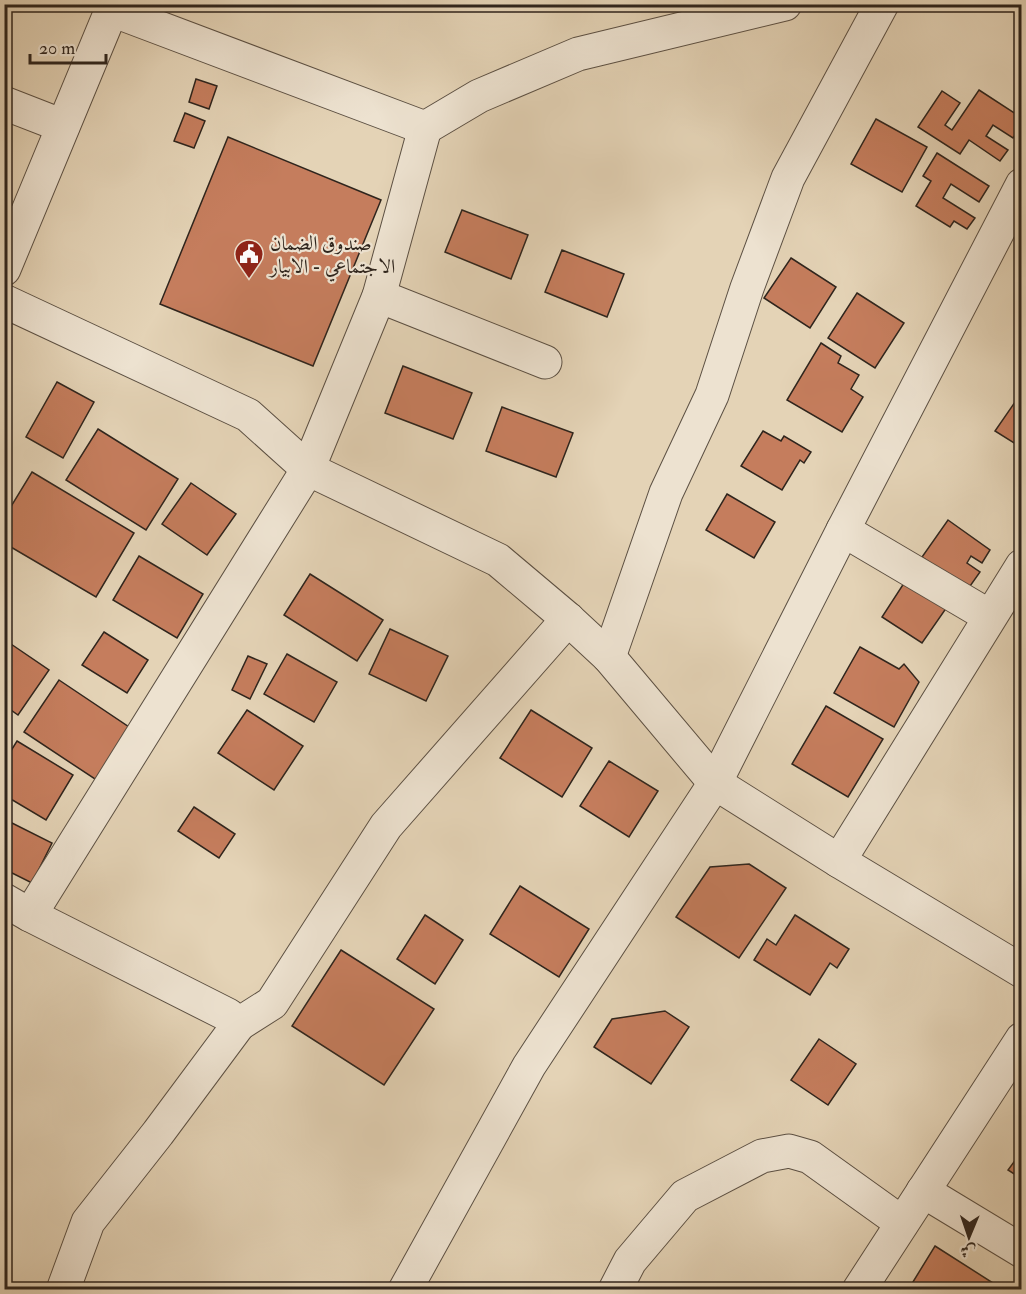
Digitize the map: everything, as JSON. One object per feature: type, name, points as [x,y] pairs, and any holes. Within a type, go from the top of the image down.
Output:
[{"type":"street","points":[[239,1024],[228,1015],[17,908],[308,470],[379,296],[425,128],[479,96],[578,54],[785,4]]},
{"type":"street","points":[[609,657],[666,494],[712,395],[747,288],[788,178],[882,4]]},
{"type":"street","points":[[4,269],[113,7],[425,128]]},
{"type":"street","points":[[4,103],[63,126]]},
{"type":"street","points":[[405,1290],[529,1066],[715,783],[1022,185]]},
{"type":"street","points":[[379,296],[545,362]]},
{"type":"street","points":[[4,301],[248,415],[308,470],[498,560],[609,657],[715,783],[1022,971]]},
{"type":"street","points":[[843,530],[989,616]]},
{"type":"street","points":[[839,861],[1022,566]]},
{"type":"street","points":[[63,1290],[88,1222],[239,1024],[272,1003],[386,826],[568,619]]},
{"type":"street","points":[[859,1290],[1022,1039]]},
{"type":"street","points":[[615,1290],[630,1261],[685,1196],[762,1156],[789,1151],[810,1157],[902,1223]]},
{"type":"street","points":[[923,1191],[1022,1251]]},
{"type":"building","points":[[196,79],[217,86],[209,109],[189,102]]},
{"type":"building","points":[[979,90],[1022,118],[1022,125],[1013,138],[993,125],[986,136],[1008,150],[1000,161],[969,140],[960,154],[918,127],[942,91],[960,103],[945,125],[952,130]]},
{"type":"building","points":[[185,113],[205,121],[194,148],[174,141]]},
{"type":"building","points":[[876,119],[927,147],[902,192],[851,164]]},
{"type":"building","points":[[228,137],[381,200],[313,366],[160,304]]},
{"type":"building","points":[[937,153],[989,186],[979,202],[951,184],[943,198],[975,218],[967,229],[954,221],[950,227],[916,206],[931,181],[923,176]]},
{"type":"building","points":[[462,210],[528,235],[511,279],[445,252]]},
{"type":"building","points":[[562,250],[624,274],[607,317],[545,292]]},
{"type":"building","points":[[791,258],[836,287],[810,328],[764,298]]},
{"type":"building","points":[[857,293],[904,323],[875,368],[828,338]]},
{"type":"building","points":[[821,343],[841,356],[838,363],[859,375],[851,389],[863,397],[842,432],[787,400]]},
{"type":"building","points":[[403,366],[472,393],[453,439],[385,413]]},
{"type":"building","points":[[57,382],[94,402],[63,458],[26,437]]},
{"type":"building","points":[[1022,392],[1022,448],[995,431]]},
{"type":"building","points":[[502,407],[573,433],[556,477],[486,451]]},
{"type":"building","points":[[98,429],[178,479],[146,530],[66,480]]},
{"type":"building","points":[[763,431],[781,441],[784,436],[811,452],[804,463],[800,460],[782,490],[741,466]]},
{"type":"building","points":[[32,472],[134,533],[96,597],[4,543],[4,518]]},
{"type":"building","points":[[191,483],[236,514],[207,555],[162,524]]},
{"type":"building","points":[[727,494],[775,522],[754,558],[706,530]]},
{"type":"building","points":[[948,520],[990,550],[982,563],[971,556],[967,563],[980,572],[968,589],[922,557]]},
{"type":"building","points":[[139,556],[203,594],[177,638],[113,600]]},
{"type":"building","points":[[310,574],[383,620],[357,661],[284,615]]},
{"type":"building","points":[[906,580],[947,607],[922,643],[882,617]]},
{"type":"building","points":[[390,629],[448,656],[426,701],[369,674]]},
{"type":"building","points":[[104,632],[148,660],[127,693],[82,665]]},
{"type":"building","points":[[8,642],[49,670],[18,715],[4,705],[4,648]]},
{"type":"building","points":[[860,647],[899,669],[904,664],[919,682],[894,727],[834,693]]},
{"type":"building","points":[[287,654],[337,682],[314,722],[264,694]]},
{"type":"building","points":[[248,656],[267,664],[250,699],[232,690]]},
{"type":"building","points":[[59,680],[132,729],[98,781],[24,732]]},
{"type":"building","points":[[826,706],[883,739],[848,797],[792,764]]},
{"type":"building","points":[[247,710],[303,746],[274,790],[218,753]]},
{"type":"building","points":[[531,710],[592,748],[562,797],[500,758]]},
{"type":"building","points":[[17,741],[73,775],[46,820],[4,795],[4,762]]},
{"type":"building","points":[[609,761],[658,791],[629,837],[580,806]]},
{"type":"building","points":[[194,807],[235,834],[219,858],[178,831]]},
{"type":"building","points":[[4,819],[52,843],[32,883],[4,869]]},
{"type":"building","points":[[749,864],[786,888],[739,958],[676,917],[710,867]]},
{"type":"building","points":[[520,886],[589,929],[559,977],[490,934]]},
{"type":"building","points":[[425,915],[463,940],[435,984],[397,959]]},
{"type":"building","points":[[795,915],[849,949],[837,968],[830,963],[810,995],[754,960],[767,939],[776,945]]},
{"type":"building","points":[[341,950],[434,1009],[384,1085],[292,1026]]},
{"type":"building","points":[[665,1011],[689,1027],[651,1084],[594,1047],[612,1019]]},
{"type":"building","points":[[819,1039],[856,1064],[828,1105],[791,1080]]},
{"type":"building","points":[[1022,1151],[1022,1179],[1008,1170]]},
{"type":"building","points":[[935,1246],[1004,1290],[908,1290]]},
{"type":"place","name":"صندوق الضمان الاجتماعي - الابيار","points":[[249,280]]}]
